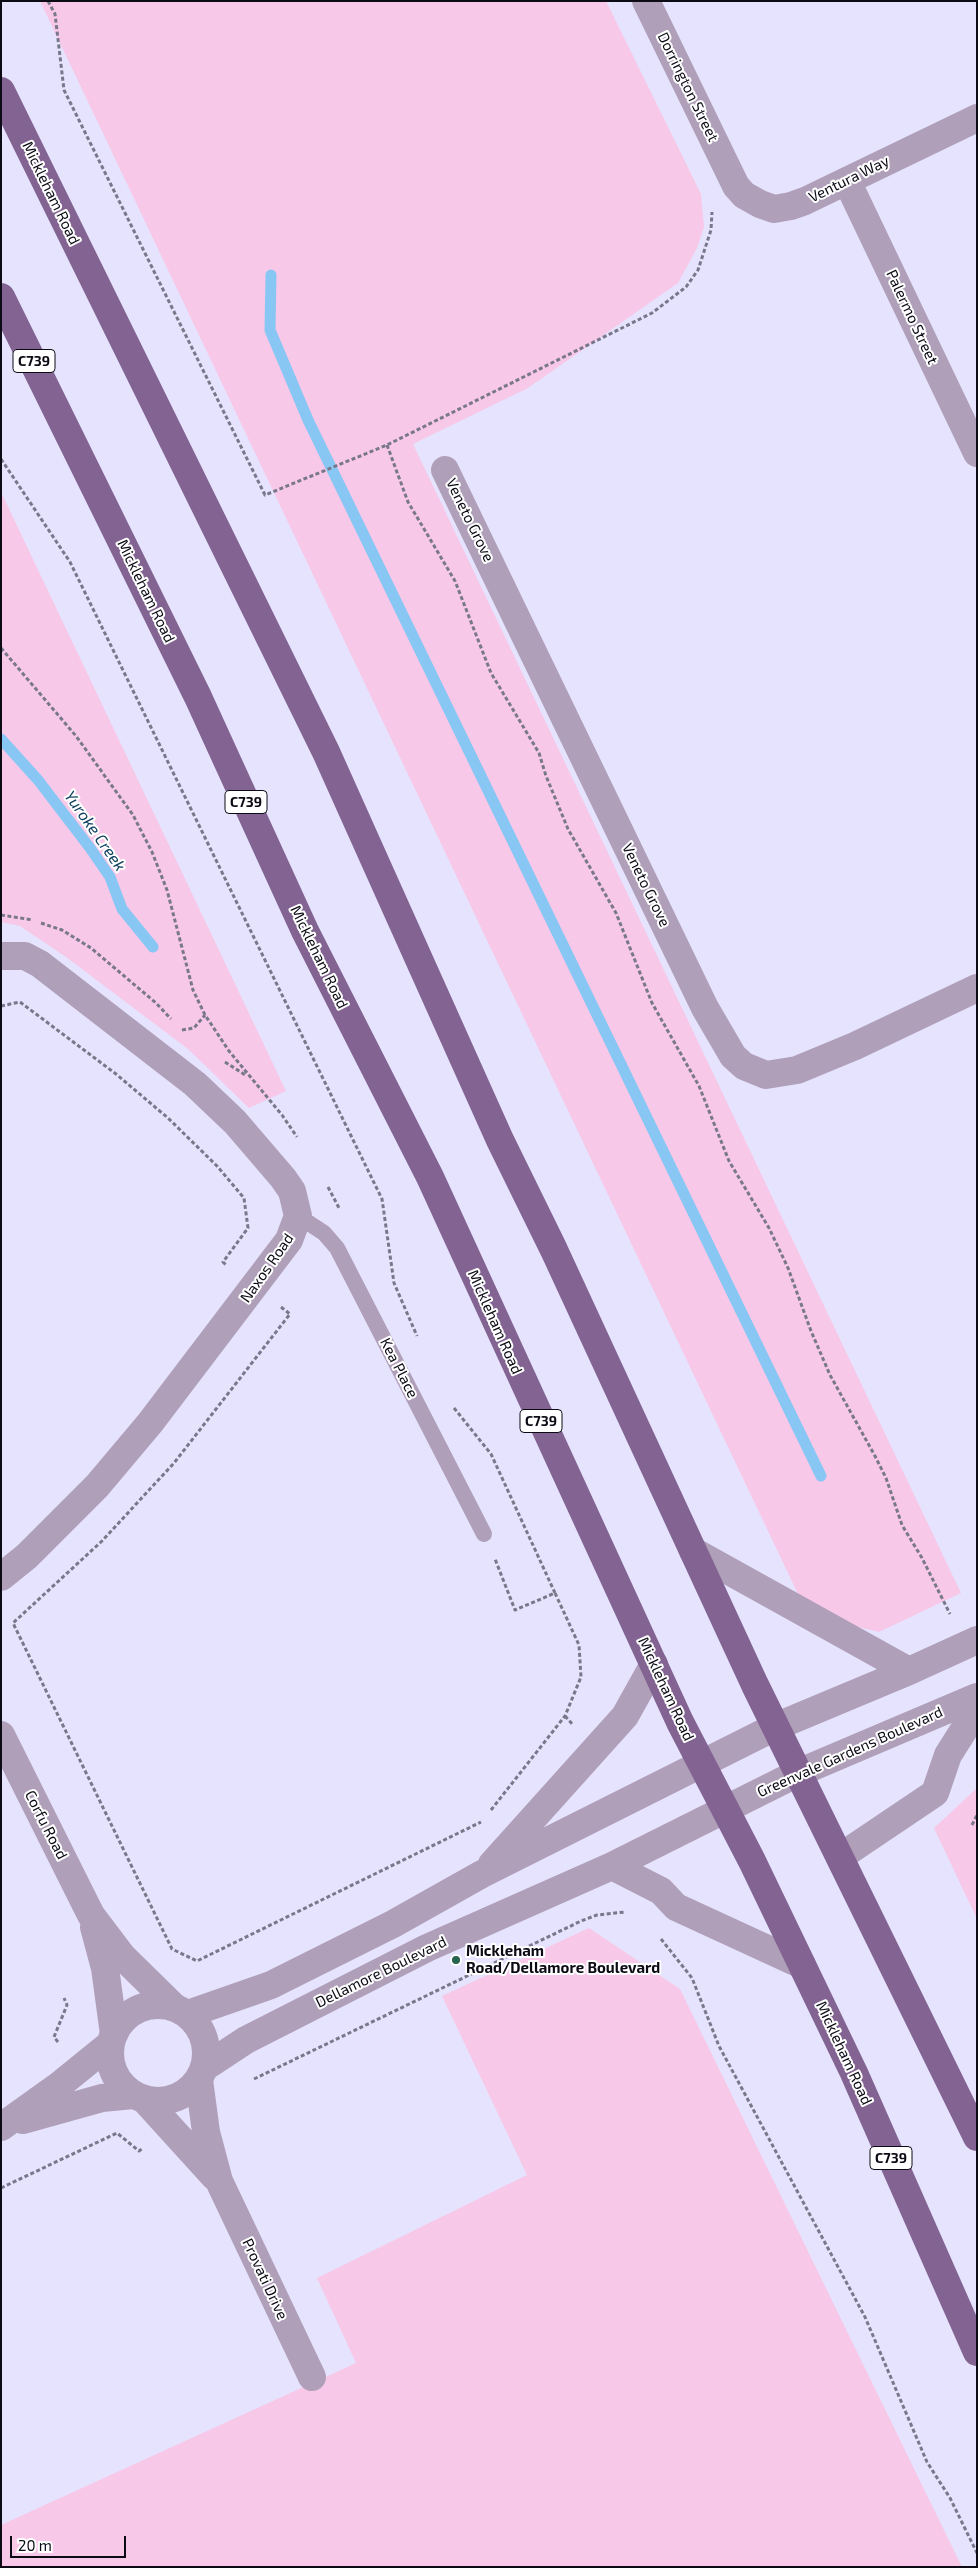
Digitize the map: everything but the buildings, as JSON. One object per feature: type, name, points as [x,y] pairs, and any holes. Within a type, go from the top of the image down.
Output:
[{"type":"main road","name":"Mickleham Road","points":[[1,91],[326,752],[500,1140],[554,1250],[693,1551],[798,1773],[977,2137]]},
{"type":"main road","name":"Mickleham Road","points":[[1,297],[194,688],[305,931],[430,1177],[518,1372],[702,1766],[854,2073],[977,2352]]},
{"type":"street","name":"Dorrington Street","points":[[646,1],[730,172]]},
{"type":"street","name":"Ventura Way","points":[[730,172],[744,196],[774,208],[798,204],[977,118]]},
{"type":"street","name":"Palermo Street","points":[[847,181],[977,453]]},
{"type":"street","name":"Veneto Grove","points":[[445,470],[705,1008],[733,1056],[744,1066],[766,1075],[797,1070],[847,1049],[977,988]]},
{"type":"street","name":"Naxos Road","points":[[1,956],[26,956],[40,964],[195,1084],[235,1122],[284,1178],[292,1191],[298,1216],[289,1240],[156,1415],[97,1486],[27,1556],[1,1577]]},
{"type":"street","points":[[693,1551],[909,1671]]},
{"type":"street","points":[[181,2010],[271,1985],[394,1924],[482,1874],[702,1766],[776,1727],[977,1640]]},
{"type":"street","points":[[482,1874],[625,1716],[654,1664]]},
{"type":"street","name":"Greenvale Gardens Boulevard","points":[[725,1810],[798,1773],[977,1696]]},
{"type":"street","name":"Greenvale Gardens Boulevard","points":[[840,1857],[935,1793],[948,1755],[977,1709]]},
{"type":"street","name":"Corfu Road","points":[[1,1735],[91,1916],[122,1956],[181,2010]]},
{"type":"street","name":"Dellamore Boulevard","points":[[202,2073],[246,2040],[427,1948],[612,1866],[725,1810]]},
{"type":"street","points":[[612,1866],[661,1891],[676,1907],[802,1965]]},
{"type":"street","name":"Corfu Road","points":[[91,1916],[105,1968],[112,2039]]},
{"type":"street","points":[[159,2004],[181,2010],[198,2025],[205,2038],[208,2053],[202,2073],[189,2092],[175,2099],[160,2102],[139,2098],[102,2098],[1,2127],[57,2087],[112,2039],[122,2021],[139,2009],[159,2004]]},
{"type":"street","points":[[112,2039],[110,2059],[114,2073],[122,2086],[139,2098]]},
{"type":"street","name":"Provati Drive","points":[[202,2073],[206,2132],[218,2181],[312,2377]]},
{"type":"street","name":"Provati Drive","points":[[139,2098],[174,2132],[218,2181]]},
{"type":"lane","name":"Kea Place","points":[[298,1216],[324,1233],[337,1248],[484,1534]]},
{"type":"path","points":[[48,1],[55,14],[64,90],[265,495],[387,445],[652,313],[686,287],[698,270],[711,230],[713,207]]},
{"type":"path","points":[[387,445],[408,502],[455,581],[491,673],[539,753],[546,776],[568,829],[616,913],[652,1003],[699,1086],[729,1160],[769,1228],[788,1268],[810,1331],[830,1375],[868,1441],[886,1478],[902,1525],[922,1558],[950,1614]]},
{"type":"path","points":[[1,459],[70,562],[382,1199],[394,1283],[421,1344]]},
{"type":"path","points":[[1,648],[76,736],[133,815],[152,852],[167,890],[193,990]]},
{"type":"path","points":[[1,1006],[20,1002],[116,1074],[168,1118],[216,1166],[244,1198],[248,1228],[223,1262],[290,1314],[215,1413],[142,1500],[102,1541],[13,1623],[172,1949],[196,1961],[479,1824],[484,1818]]},
{"type":"path","points":[[181,1030],[194,1028],[205,1015]]},
{"type":"path","points":[[450,1403],[491,1454],[555,1593]]},
{"type":"path","points":[[490,1812],[565,1716]]},
{"type":"path","points":[[972,1825],[977,1815]]},
{"type":"path","points":[[248,2082],[581,1921],[597,1915],[628,1912]]},
{"type":"path","points":[[656,1933],[692,1978],[719,2046],[865,2317],[927,2462],[950,2498],[977,2553]]},
{"type":"path","points":[[1,2188],[117,2133],[139,2151],[174,2132]]},
{"type":"shaded area","points":[[40,1],[606,1],[701,194],[704,227],[697,248],[678,283],[528,388],[413,444],[961,1593],[879,1632],[808,1615]]},
{"type":"shaded area","points":[[1,492],[286,1091],[249,1108],[188,1049],[66,957],[20,926],[1,922]]},
{"type":"shaded area","points":[[977,1788],[977,1919],[934,1828]]},
{"type":"shaded area","points":[[589,1928],[680,1989],[962,2567],[1,2567],[1,2525],[356,2363],[317,2278],[527,2175],[442,1996]]},
{"type":"waterway","points":[[271,275],[270,330],[308,420],[821,1476]]},
{"type":"waterway","name":"Yuroke Creek","points":[[1,739],[38,780],[90,848],[110,877],[122,909],[153,947]]},
{"type":"place","name":"Mickleham Road/Dellamore Boulevard","points":[[456,1960]]}]
